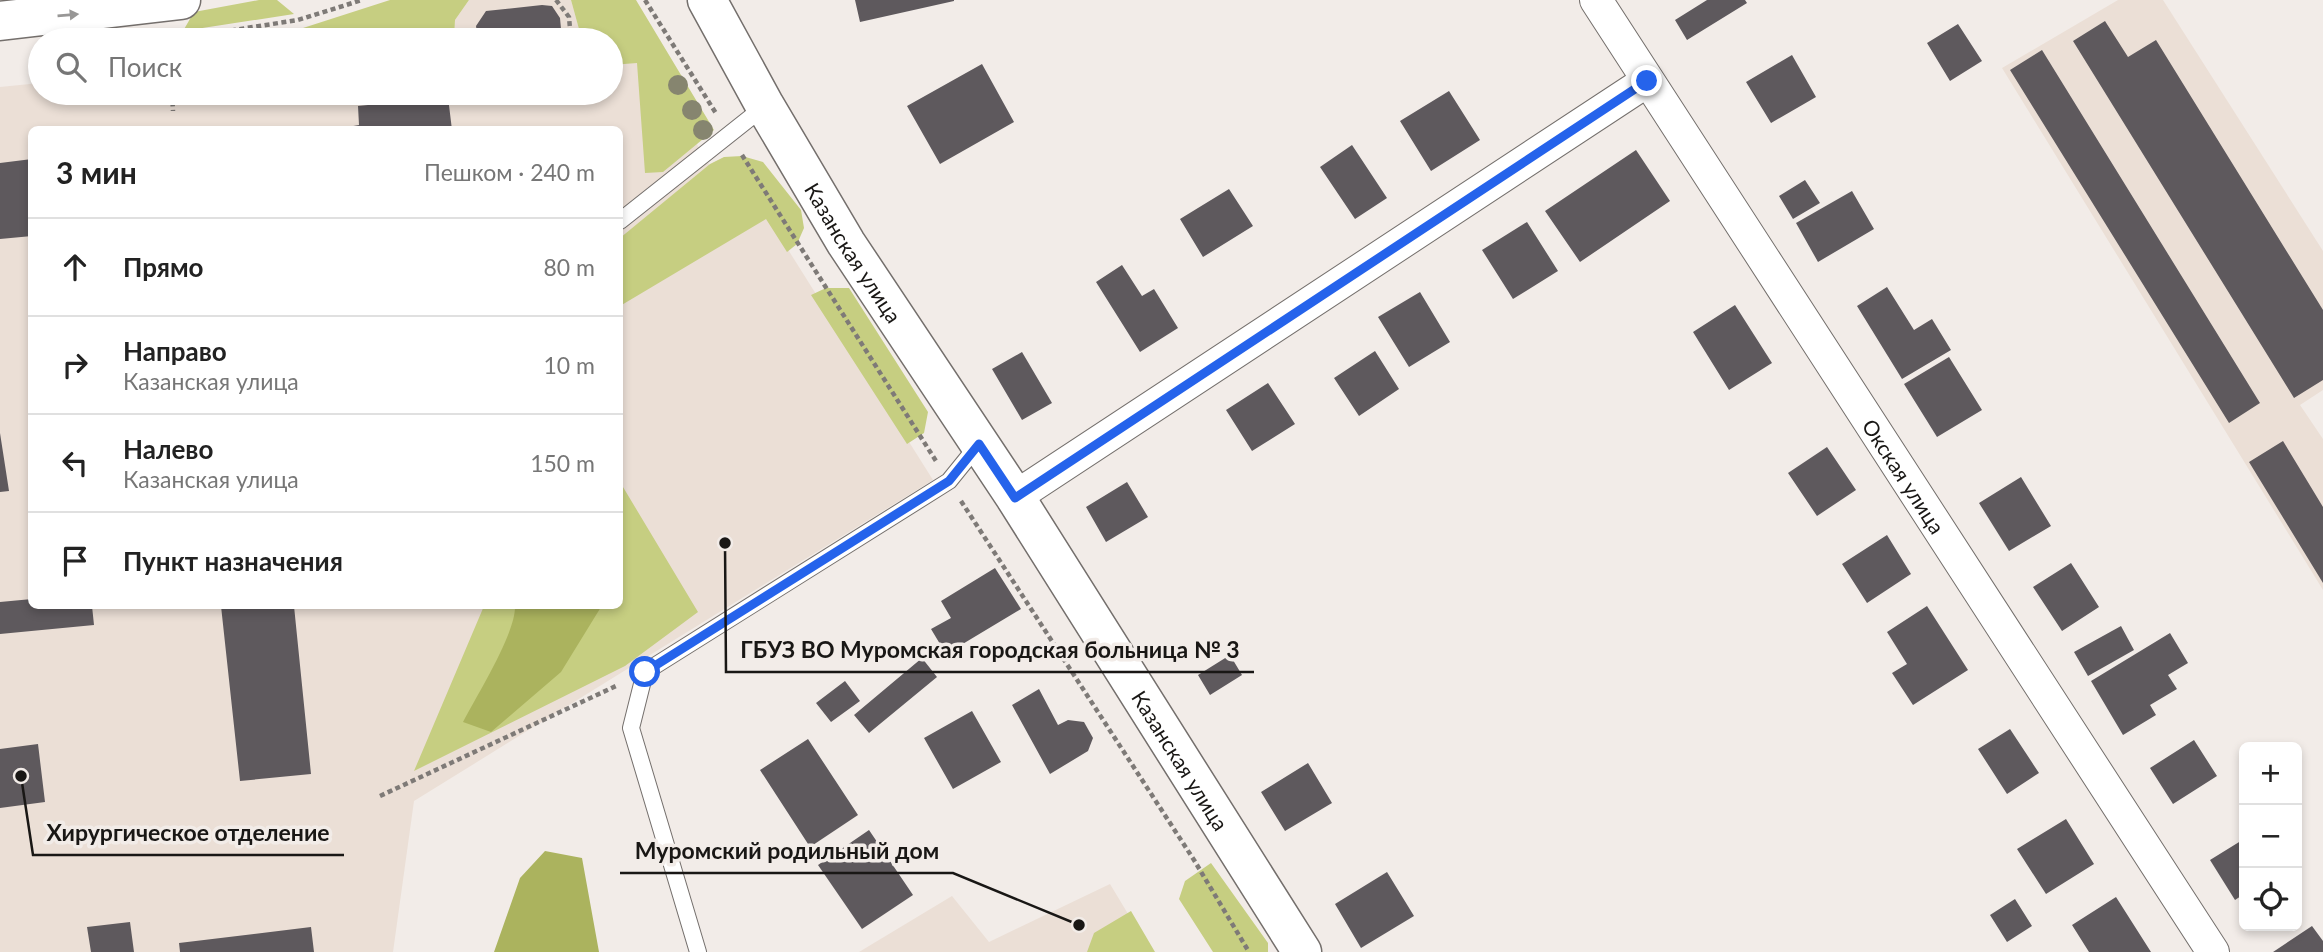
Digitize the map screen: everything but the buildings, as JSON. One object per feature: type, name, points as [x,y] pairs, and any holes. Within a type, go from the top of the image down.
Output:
[{"type":"street","points":[[0,21],[181,0]]},
{"type":"street","name":"Казанская улица","points":[[707,0],[765,106],[846,243],[1015,498],[1303,952]]},
{"type":"street","name":"Окская улица","points":[[1596,0],[2213,952]]},
{"type":"street","points":[[1015,498],[1647,81]]},
{"type":"lane","points":[[623,218],[765,106]]},
{"type":"lane","points":[[698,952],[631,728],[645,672],[949,481],[979,444]]},
{"type":"path","points":[[247,28],[298,20],[362,0]]},
{"type":"path","points":[[556,0],[569,17],[570,28]]},
{"type":"path","points":[[173,105],[173,111]]},
{"type":"path","points":[[380,796],[645,672]]},
{"type":"shaded area","points":[[469,0],[571,0],[579,28],[455,28],[455,20]]},
{"type":"shaded area","points":[[2118,0],[2163,0],[2323,251],[2323,390],[2300,405],[2323,439],[2323,590],[2002,68]]},
{"type":"shaded area","points":[[653,35],[690,133],[720,182],[765,213],[933,480],[414,801],[393,952],[0,952],[0,87],[28,84],[28,105],[623,105],[623,39]]},
{"type":"shaded area","points":[[1110,884],[1151,952],[859,952],[952,896],[989,942]]},
{"type":"green space","points":[[259,0],[277,0],[294,14],[203,28],[185,28],[194,12]]},
{"type":"green space","points":[[390,0],[469,0],[455,20],[455,28],[303,28]]},
{"type":"green space","points":[[571,0],[636,0],[714,130],[663,172],[645,173],[637,63],[623,64],[623,28],[579,28]]},
{"type":"green space","points":[[742,156],[763,162],[801,210],[804,228],[797,244],[787,252],[766,219],[623,304],[623,236],[710,164],[724,157]]},
{"type":"green space","points":[[826,288],[849,288],[928,412],[924,433],[907,444],[811,295]]},
{"type":"green space","points":[[623,487],[698,612],[625,666],[414,771],[483,609],[623,609]]},
{"type":"green space","points":[[515,609],[600,609],[561,672],[491,732],[463,722],[503,647]]},
{"type":"green space","points":[[545,851],[582,858],[599,952],[494,952],[520,878]]},
{"type":"green space","points":[[1211,863],[1268,943],[1268,952],[1213,952],[1179,899],[1185,881]]},
{"type":"green space","points":[[1131,911],[1155,952],[1087,952],[1094,933]]},
{"type":"place","name":"ГБУЗ ВО Муромская городская больница № 3","points":[[725,543]]},
{"type":"place","name":"Хирургическое отделение","points":[[21,776]]},
{"type":"place","name":"Муромский родильный дом","points":[[1079,925]]},
{"type":"route","points":[[645,672],[949,481],[979,444],[1015,498],[1647,81]]}]
